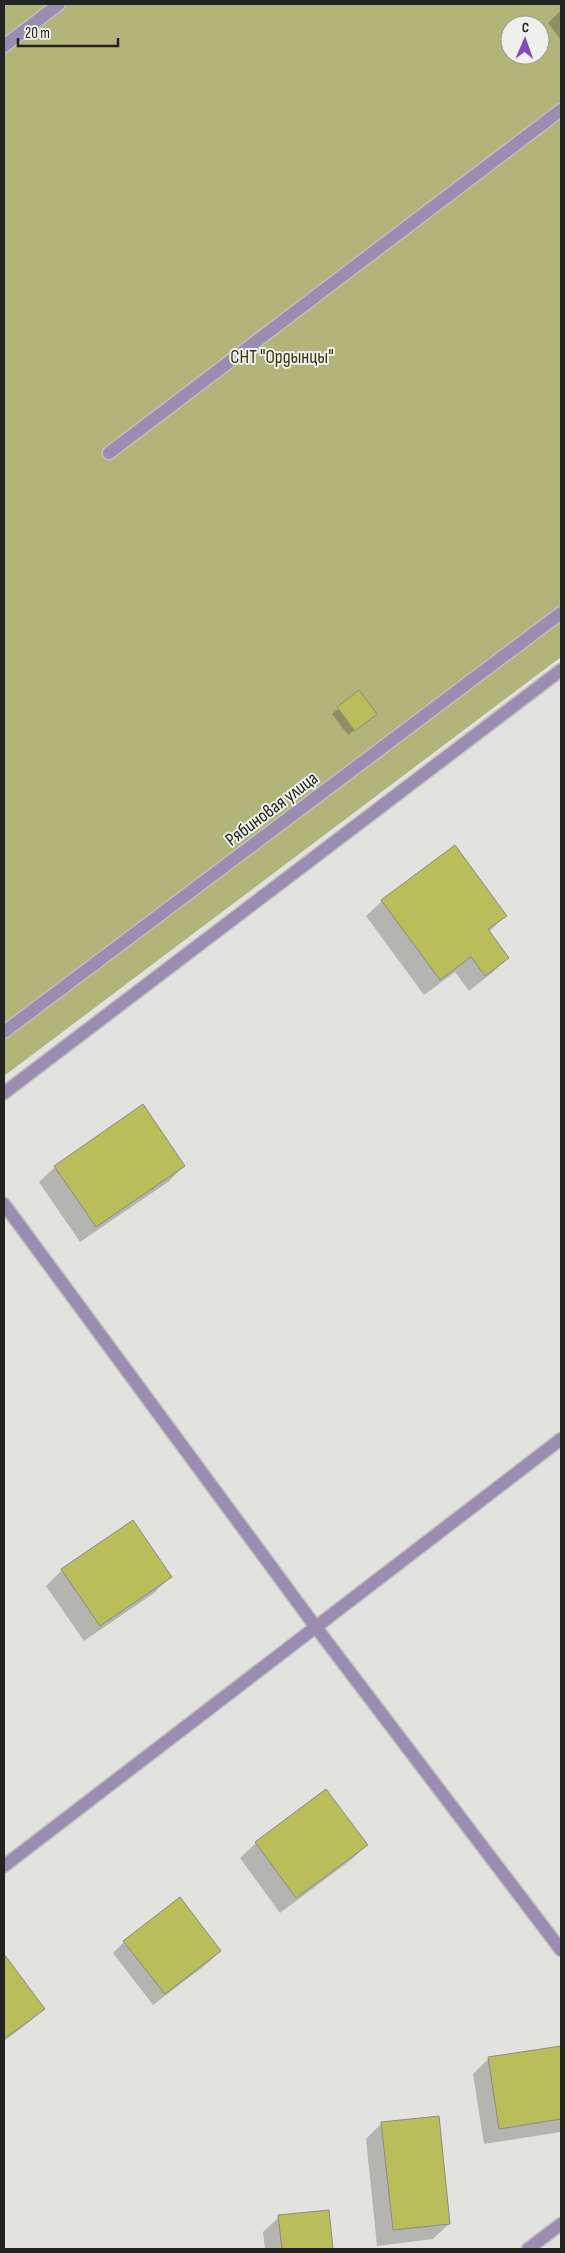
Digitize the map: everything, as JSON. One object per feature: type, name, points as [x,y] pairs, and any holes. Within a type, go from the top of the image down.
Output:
[{"type":"street","points":[[4,46],[60,4]]},
{"type":"street","points":[[109,453],[561,110]]},
{"type":"street","name":"Рябиновая улица","points":[[4,1032],[561,613]]},
{"type":"street","points":[[4,1093],[561,670]]},
{"type":"street","points":[[4,1204],[315,1626],[561,1950]]},
{"type":"street","points":[[4,1866],[561,1439]]},
{"type":"street","points":[[528,2249],[561,2224]]},
{"type":"green space","name":"СНТ \"Ордынцы\"","points":[[4,4],[561,4],[561,657],[4,1076]]},
{"type":"building","points":[[359,690],[377,714],[355,731],[337,707]]},
{"type":"building","points":[[455,845],[507,916],[488,929],[509,958],[485,976],[471,957],[440,980],[381,900]]},
{"type":"building","points":[[143,1104],[185,1166],[96,1227],[54,1166]]},
{"type":"building","points":[[133,1520],[172,1577],[100,1626],[61,1569]]},
{"type":"building","points":[[326,1789],[368,1845],[296,1898],[255,1842]]},
{"type":"building","points":[[180,1897],[221,1951],[165,1994],[123,1941]]},
{"type":"building","points":[[4,1954],[45,2009],[4,2039]]},
{"type":"building","points":[[561,2046],[561,2119],[499,2129],[488,2057]]},
{"type":"building","points":[[439,2116],[450,2224],[393,2230],[381,2122]]},
{"type":"building","points":[[329,2210],[333,2249],[282,2249],[278,2215]]}]
